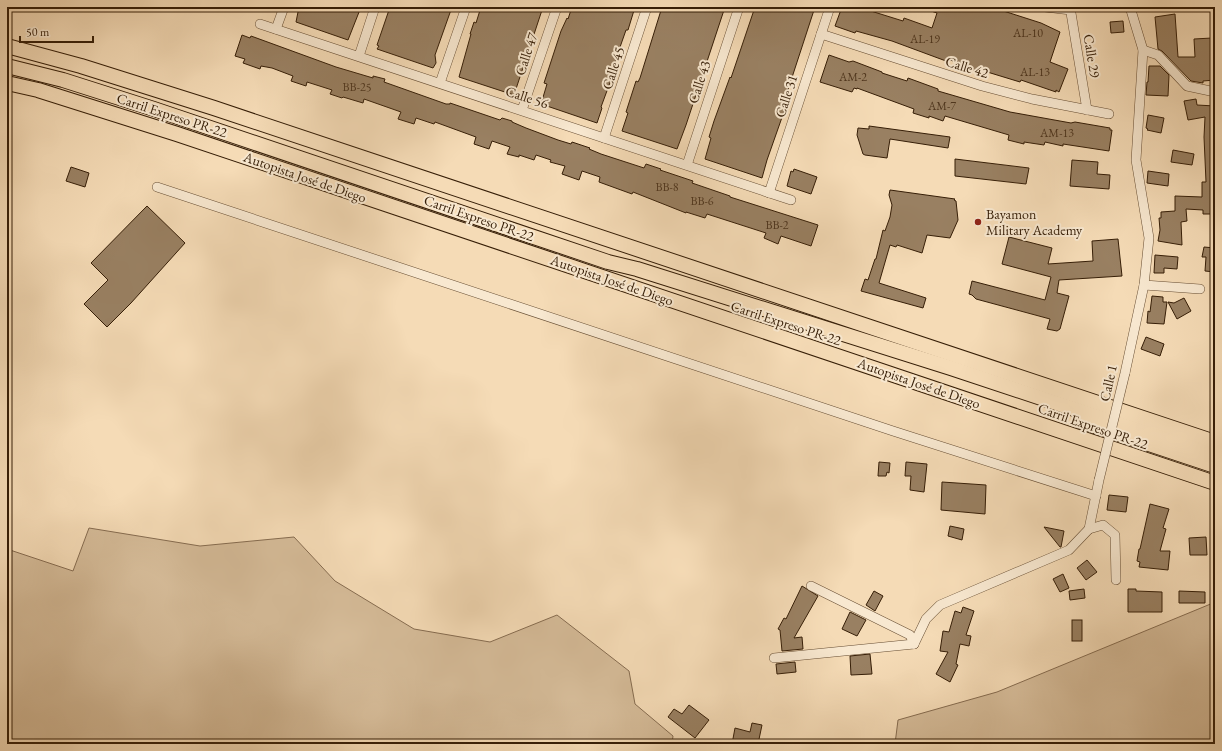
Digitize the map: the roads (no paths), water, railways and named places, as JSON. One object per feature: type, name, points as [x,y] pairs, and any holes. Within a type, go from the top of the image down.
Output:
[{"type":"highway","points":[[7,46],[81,66],[214,108],[1215,442]]},
{"type":"highway","name":"Carril Expreso PR-22","points":[[7,66],[63,80],[154,109],[608,262],[636,275],[868,349],[1215,466]]},
{"type":"highway","name":"Autopista José de Diego","points":[[7,83],[38,90],[184,136],[1215,483]]},
{"type":"highway","name":"Carril Expreso PR-22","points":[[608,262],[637,268],[951,368],[1215,456]]},
{"type":"street","points":[[276,29],[284,7]]},
{"type":"street","points":[[359,56],[375,7]]},
{"type":"street","points":[[440,83],[466,7]]},
{"type":"street","name":"Calle 47","points":[[522,110],[557,7]]},
{"type":"street","name":"Calle 45","points":[[604,138],[647,7]]},
{"type":"street","name":"Calle 43","points":[[687,165],[739,7]]},
{"type":"street","name":"Calle 31","points":[[769,193],[830,7]]},
{"type":"street","points":[[1045,7],[1070,8]]},
{"type":"street","points":[[1130,7],[1143,50],[1158,55],[1187,86],[1215,92]]},
{"type":"street","name":"Calle 29","points":[[1070,8],[1087,110]]},
{"type":"street","name":"Calle 56","points":[[260,24],[791,200]]},
{"type":"street","name":"Calle 42","points":[[821,34],[982,86],[1032,99],[1109,114]]},
{"type":"street","name":"Calle 1","points":[[1089,529],[1144,285],[1149,238],[1136,160],[1143,50]]},
{"type":"street","points":[[157,187],[878,426],[1096,496]]},
{"type":"street","points":[[1144,285],[1200,289]]},
{"type":"street","points":[[914,644],[926,619],[940,605],[1069,550],[1089,529],[1103,525],[1115,535],[1116,580]]},
{"type":"street","points":[[811,586],[910,635],[914,644]]},
{"type":"street","points":[[774,658],[914,644]]},
{"type":"place","name":"Bayamon Military Academy","points":[[978,222]]}]
